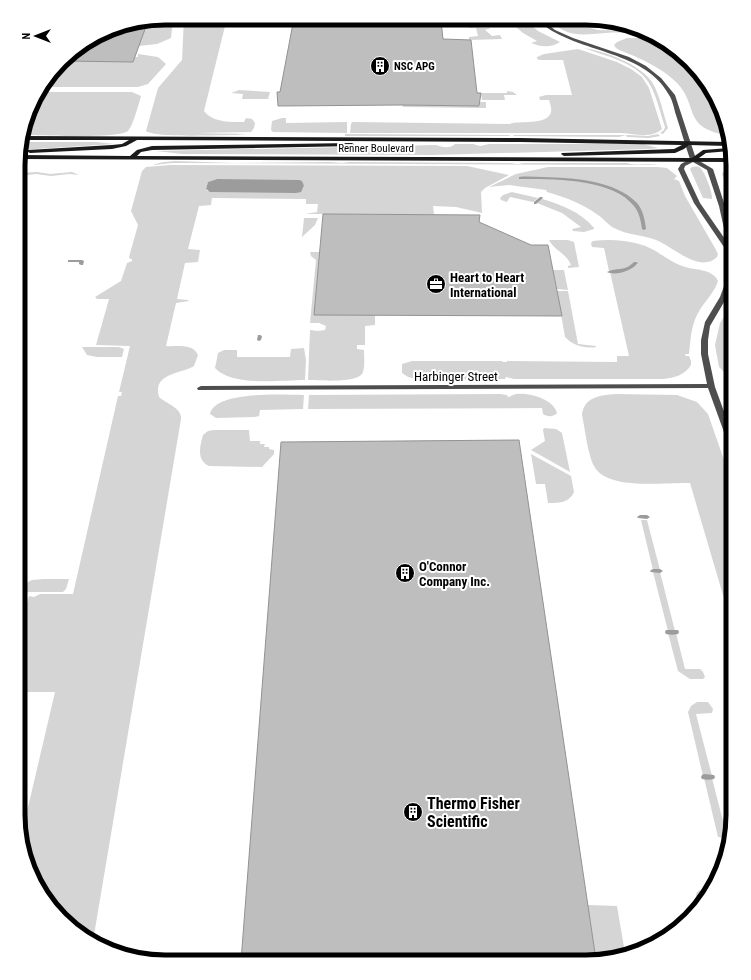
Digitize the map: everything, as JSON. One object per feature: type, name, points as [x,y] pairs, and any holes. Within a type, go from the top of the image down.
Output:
[{"type":"main road","name":"Renner Boulevard","points":[[28,138],[416,139],[724,144]]},
{"type":"main road","points":[[25,152],[112,147],[124,145],[136,138]]},
{"type":"main road","points":[[132,157],[139,151],[152,148],[381,144],[416,139]]},
{"type":"main road","points":[[499,159],[518,155],[675,151],[688,143]]},
{"type":"main road","points":[[693,160],[705,151],[725,150]]},
{"type":"main road","name":"Renner Boulevard","points":[[25,156],[726,160]]},
{"type":"street","points":[[546,25],[565,36],[639,63],[659,78],[672,95],[693,160],[710,169],[726,219]]},
{"type":"street","points":[[693,160],[683,165],[681,169],[697,203],[726,245]]},
{"type":"street","points":[[726,292],[714,312],[704,336],[704,360],[726,426]]},
{"type":"street","name":"Harbinger Street","points":[[201,388],[712,386]]},
{"type":"shaded area","points":[[172,25],[171,38],[157,44],[139,46],[146,26]]},
{"type":"shaded area","points":[[184,25],[225,25],[204,111],[212,118],[222,121],[244,122],[246,118],[252,119],[255,123],[251,132],[197,133],[246,134],[188,136],[161,135],[146,131],[158,88],[182,60]]},
{"type":"shaded area","points":[[514,25],[531,25],[538,31],[560,42],[546,46],[538,45],[531,43],[537,41],[523,33]]},
{"type":"shaded area","points":[[555,25],[579,25],[598,30],[625,31],[633,33],[575,34]]},
{"type":"shaded area","points":[[470,27],[491,28],[485,30],[492,36],[500,35],[502,39],[469,40],[469,37],[478,36],[476,28],[468,28]]},
{"type":"shaded area","points":[[627,38],[648,39],[671,54],[685,66],[697,80],[712,103],[719,120],[722,134],[703,127],[697,121],[684,92],[668,75],[648,63],[616,48],[614,45],[617,42]]},
{"type":"shaded area","points":[[584,48],[621,59],[646,75],[652,82],[657,93],[668,128],[663,134],[660,133],[665,127],[656,99],[652,88],[643,76],[636,70],[620,61]]},
{"type":"shaded area","points":[[578,49],[617,62],[631,69],[642,77],[649,88],[662,129],[648,135],[622,133],[350,133],[352,122],[510,124],[539,121],[549,116],[551,106],[549,100],[540,100],[539,97],[546,95],[572,95],[563,60],[540,60],[537,59],[537,57],[544,54]]},
{"type":"shaded area","points":[[138,54],[158,57],[166,64],[148,84],[138,87],[49,87],[72,61],[133,62],[135,57],[138,57]]},
{"type":"shaded area","points":[[239,90],[270,92],[268,99],[242,99],[243,94],[231,93]]},
{"type":"shaded area","points":[[507,91],[513,92],[517,95],[504,95],[505,100],[482,100],[481,93],[507,93]]},
{"type":"shaded area","points":[[46,92],[132,92],[141,96],[136,114],[128,131],[110,135],[29,135],[32,120],[39,103]]},
{"type":"shaded area","points":[[479,102],[486,102],[486,108],[403,107],[402,105],[480,106]]},
{"type":"shaded area","points":[[286,118],[286,123],[347,122],[347,133],[273,132],[271,130],[272,121]]},
{"type":"shaded area","points":[[345,134],[509,135],[510,136],[345,136]]},
{"type":"shaded area","points":[[658,134],[660,136],[649,138],[627,137],[626,135],[648,136]]},
{"type":"shaded area","points":[[513,135],[626,135],[619,137]]},
{"type":"shaded area","points":[[27,142],[96,142],[115,144],[26,150]]},
{"type":"shaded area","points":[[455,144],[473,144],[480,146],[489,144],[643,144],[658,148],[432,155],[183,154],[156,151],[436,145],[451,147]]},
{"type":"shaded area","points":[[175,161],[235,163],[627,163],[659,165],[173,163],[151,165]]},
{"type":"shaded area","points":[[170,165],[467,166],[509,175],[485,188],[481,192],[482,213],[456,207],[433,206],[434,214],[305,214],[317,212],[318,204],[306,204],[306,199],[212,198],[211,205],[199,206],[188,249],[200,250],[198,262],[185,263],[177,299],[189,301],[176,303],[166,346],[188,347],[196,351],[198,355],[194,366],[164,379],[160,383],[158,389],[159,397],[177,409],[181,415],[181,419],[94,935],[66,914],[49,893],[39,877],[32,860],[26,833],[25,820],[55,692],[25,692],[25,611],[29,596],[34,597],[40,594],[73,594],[118,396],[121,396],[122,392],[119,392],[130,346],[96,345],[109,299],[97,299],[95,297],[121,281],[127,263],[132,261],[129,257],[138,225],[131,211],[142,171],[146,167]],"holes":[[[217,179],[304,186],[303,189],[207,191],[206,189],[208,182]]]},
{"type":"shaded area","points":[[548,167],[667,168],[677,176],[674,179],[679,181],[685,196],[718,254],[717,257],[710,261],[694,261],[656,240],[614,228],[586,207],[547,192],[546,190],[509,185],[489,187],[516,174]]},
{"type":"shaded area","points":[[692,167],[699,167],[706,176],[712,199],[703,198],[690,169]]},
{"type":"shaded area","points":[[726,168],[726,186],[722,174]]},
{"type":"shaded area","points":[[37,172],[50,174],[72,172],[79,175],[69,174],[51,176],[36,174],[25,175],[25,173]]},
{"type":"shaded area","points":[[217,179],[299,180],[302,181],[304,186],[301,192],[296,193],[210,192],[206,189],[208,182]]},
{"type":"shaded area","points":[[512,192],[538,198],[533,202],[510,197],[507,202],[501,200],[500,198],[503,195]]},
{"type":"shaded area","points":[[542,199],[556,203],[577,213],[589,222],[594,229],[584,232],[573,231],[572,229],[581,227],[562,213],[537,203]]},
{"type":"shaded area","points":[[304,218],[318,218],[315,225],[302,237]]},
{"type":"shaded area","points":[[549,240],[568,240],[574,242],[579,267],[568,268],[568,266],[571,265],[569,261],[551,244]]},
{"type":"shaded area","points":[[616,240],[639,244],[679,265],[708,272],[716,277],[718,281],[717,285],[695,319],[689,354],[685,354],[686,356],[689,356],[691,365],[682,374],[663,379],[514,379],[506,377],[505,379],[419,380],[408,377],[402,373],[402,364],[412,361],[617,362],[617,356],[629,356],[610,272],[622,272],[638,264],[636,263],[620,270],[609,271],[604,248],[592,247],[591,243],[593,241]]},
{"type":"shaded area","points":[[310,252],[320,252],[314,315],[375,315],[375,325],[365,326],[365,345],[357,345],[357,349],[364,350],[364,367],[360,376],[347,380],[308,380],[310,330],[325,330],[326,326],[319,323],[310,323],[316,260],[311,256]]},
{"type":"shaded area","points":[[553,270],[564,270],[568,290],[557,289]]},
{"type":"shaded area","points":[[557,291],[568,291],[578,344],[596,347],[579,346],[565,337]]},
{"type":"shaded area","points":[[726,314],[726,374],[719,367],[715,345],[720,323]]},
{"type":"shaded area","points":[[82,347],[119,347],[124,349],[122,357],[97,357],[87,355]]},
{"type":"shaded area","points":[[304,348],[306,360],[305,380],[244,380],[223,374],[215,368],[218,353],[224,350],[237,350],[237,357],[290,357],[291,349]]},
{"type":"shaded area","points":[[516,394],[533,395],[546,400],[555,408],[557,413],[552,416],[546,416],[543,414],[542,408],[308,409],[309,395],[507,395],[508,397]]},
{"type":"shaded area","points":[[304,395],[303,409],[260,410],[259,416],[255,417],[216,418],[210,414],[215,406],[224,401],[237,397]]},
{"type":"shaded area","points":[[604,395],[677,395],[697,402],[708,414],[726,466],[726,605],[690,483],[638,484],[623,482],[611,479],[601,474],[594,466],[590,455],[582,415],[583,409],[589,401]]},
{"type":"shaded area","points":[[544,428],[556,429],[562,433],[570,472],[531,450],[545,441]]},
{"type":"shaded area","points":[[249,430],[250,441],[260,441],[260,444],[265,444],[264,447],[269,447],[269,449],[274,450],[274,454],[262,467],[209,466],[202,460],[200,448],[203,435],[208,431]]},
{"type":"shaded area","points":[[531,454],[571,476],[574,492],[572,496],[560,502],[548,503],[545,484],[536,484]]},
{"type":"shaded area","points":[[641,520],[647,520],[660,570],[653,570]]},
{"type":"shaded area","points":[[653,572],[660,572],[675,631],[668,631]]},
{"type":"shaded area","points":[[69,579],[66,589],[63,592],[25,592],[25,584],[32,580]]},
{"type":"shaded area","points":[[668,633],[676,633],[685,669],[700,669],[705,677],[703,679],[690,679],[678,671]]},
{"type":"shaded area","points":[[697,702],[708,702],[713,709],[712,713],[696,714],[712,776],[703,776],[688,712],[691,706]]},
{"type":"shaded area","points":[[704,778],[712,778],[725,830],[724,838],[718,837]]},
{"type":"shaded area","points":[[706,886],[697,900],[697,892]]},
{"type":"shaded area","points":[[588,905],[617,906],[624,949],[595,955]]},
{"type":"building","name":"NSC APG","points":[[293,25],[441,25],[443,39],[471,40],[477,93],[481,93],[479,106],[278,106],[277,92],[280,92]]},
{"type":"building","points":[[146,26],[133,62],[72,61],[103,39],[120,32]]},
{"type":"building","name":"Heart to Heart International","points":[[323,214],[480,215],[479,222],[531,245],[548,245],[562,316],[314,315]]},
{"type":"building","name":"Thermo Fisher Scientific","points":[[519,440],[595,955],[241,955],[281,442]]},
{"type":"waterway","points":[[520,178],[548,178],[581,181],[612,189],[625,195],[635,204],[639,210],[644,229]]},
{"type":"waterway","points":[[535,203],[541,198]]},
{"type":"waterway","points":[[70,261],[82,261],[81,264]]},
{"type":"waterway","points":[[609,272],[624,270],[636,263]]},
{"type":"waterway","points":[[259,340],[260,336]]},
{"type":"waterway","points":[[640,517],[647,517]]},
{"type":"waterway","points":[[653,571],[660,571]]},
{"type":"waterway","points":[[668,632],[676,632]]},
{"type":"waterway","points":[[704,777],[712,777]]},
{"type":"place","name":"NSC APG","points":[[380,66]]},
{"type":"place","name":"Heart to Heart International","points":[[436,284]]},
{"type":"place","name":"O'Connor Company Inc.","points":[[405,573]]},
{"type":"place","name":"Thermo Fisher Scientific","points":[[413,812]]}]
